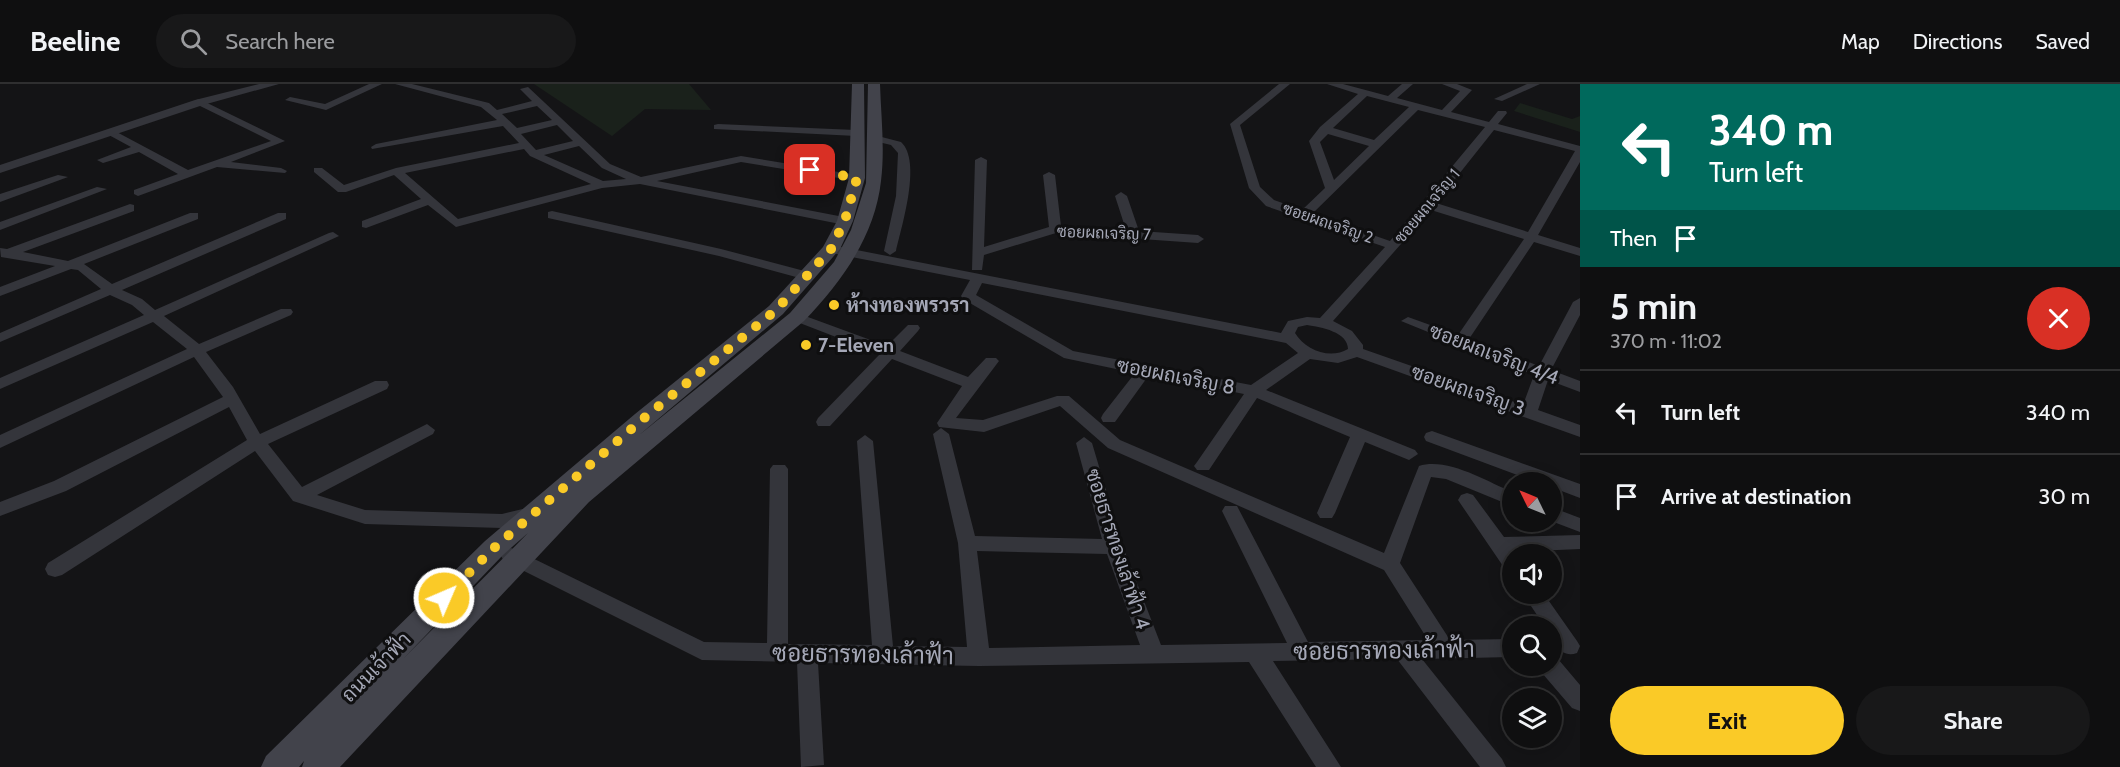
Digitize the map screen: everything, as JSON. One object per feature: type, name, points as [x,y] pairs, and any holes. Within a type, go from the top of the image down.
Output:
[{"type":"main road","name":"ถนนเจ้าฟ้า","points":[[318,767],[580,496],[797,317],[822,292],[843,241],[871,194],[858,84]]},
{"type":"main road","name":"ถนนเจ้าฟ้า","points":[[277,767],[494,548],[643,419],[776,310],[843,241],[874,84]]},
{"type":"street","points":[[0,169],[199,102],[273,84]]},
{"type":"street","points":[[290,100],[326,107],[377,84]]},
{"type":"street","points":[[400,84],[485,105],[506,122],[531,149],[602,185]]},
{"type":"street","name":"ซอยผถเจริญ 2","points":[[1285,84],[1235,124],[1255,188],[1270,203],[1394,246]]},
{"type":"street","points":[[1390,99],[1408,84]]},
{"type":"street","points":[[1444,113],[1467,90],[1447,84]]},
{"type":"street","points":[[1499,99],[1535,84]]},
{"type":"street","points":[[1338,85],[1580,151],[1531,237],[1461,341]]},
{"type":"street","points":[[525,89],[606,166],[640,181],[843,241],[977,272],[1290,333],[1308,353],[1332,359],[1342,358],[1355,351],[1356,345],[1345,332],[1324,323],[1299,322],[1290,333]]},
{"type":"street","points":[[1331,189],[1314,141],[1324,129],[1365,93]]},
{"type":"street","points":[[138,192],[280,141],[199,102]]},
{"type":"street","points":[[496,113],[539,102]]},
{"type":"street","points":[[1304,215],[1416,106]]},
{"type":"street","name":"ซอยผถเจริญ 1","points":[[1324,323],[1429,205],[1502,113]]},
{"type":"street","points":[[376,147],[506,122]]},
{"type":"street","points":[[515,132],[559,122]]},
{"type":"street","points":[[720,127],[731,137],[737,139],[821,140],[830,139],[832,132],[865,136],[902,147],[905,168],[890,251]]},
{"type":"street","points":[[1324,129],[1375,144]]},
{"type":"street","points":[[111,132],[186,174]]},
{"type":"street","points":[[318,170],[342,190],[396,171],[580,142]]},
{"type":"street","points":[[103,160],[140,148]]},
{"type":"street","points":[[396,171],[427,201],[456,223],[602,185],[640,181],[741,159],[857,178]]},
{"type":"street","points":[[977,272],[981,160]]},
{"type":"street","points":[[217,164],[281,171]]},
{"type":"street","points":[[1049,175],[1055,229]]},
{"type":"street","points":[[1567,176],[1580,182]]},
{"type":"street","points":[[0,198],[62,177]]},
{"type":"street","points":[[0,225],[101,189]]},
{"type":"street","points":[[1121,196],[1133,232]]},
{"type":"street","points":[[366,224],[427,201]]},
{"type":"street","points":[[1429,205],[1580,252]]},
{"type":"street","points":[[2,254],[130,208]]},
{"type":"street","points":[[552,215],[721,253],[807,276]]},
{"type":"street","points":[[0,292],[194,216]]},
{"type":"street","points":[[0,338],[282,216]]},
{"type":"street","name":"ซอยผถเจริญ 7","points":[[978,253],[1055,229],[1133,232],[1198,239]]},
{"type":"street","points":[[0,384],[333,236]]},
{"type":"street","points":[[843,241],[977,272]]},
{"type":"street","points":[[2,254],[82,267],[112,291],[136,303],[197,350],[231,399],[256,442],[299,496],[365,518],[502,521],[534,513]]},
{"type":"street","name":"ซอยผถเจริญ 8","points":[[977,272],[968,296],[1069,355],[1254,392],[1408,454]]},
{"type":"street","points":[[1529,412],[1543,372],[1580,302]]},
{"type":"street","points":[[0,442],[197,350],[286,312]]},
{"type":"street","points":[[797,317],[971,384]]},
{"type":"street","name":"ซอยผถเจริญ 4/4","points":[[1408,321],[1580,387]]},
{"type":"street","points":[[824,422],[913,328]]},
{"type":"street","name":"ซอยผถเจริญ 3","points":[[1355,351],[1580,431]]},
{"type":"street","points":[[1203,466],[1254,392],[1308,353]]},
{"type":"street","points":[[991,361],[971,384],[945,423],[984,426],[1063,400],[1114,444],[1390,564],[1425,470],[1448,473],[1502,495]]},
{"type":"street","points":[[1109,418],[1144,370]]},
{"type":"street","points":[[55,569],[256,442],[381,385]]},
{"type":"street","points":[[5,504],[60,486],[231,399]]},
{"type":"street","points":[[299,496],[427,430]]},
{"type":"street","points":[[941,434],[967,543],[979,657]]},
{"type":"street","points":[[1326,513],[1359,436]]},
{"type":"street","points":[[1432,437],[1580,491]]},
{"type":"street","points":[[865,441],[883,655]]},
{"type":"street","name":"ซอยธารทองเล้าฟ้า 4","points":[[1084,443],[1114,547],[1155,656]]},
{"type":"street","points":[[777,652],[779,469]]},
{"type":"street","points":[[1467,500],[1502,549]]},
{"type":"street","points":[[1231,511],[1302,652]]},
{"type":"street","points":[[1562,518],[1580,525]]},
{"type":"street","points":[[1499,545],[1580,542]]},
{"type":"street","points":[[967,543],[1114,547]]},
{"type":"street","name":"ซอยธารทองเล้าฟ้า","points":[[494,548],[702,651],[979,657],[1155,656],[1502,648]]},
{"type":"street","points":[[1393,569],[1444,648]]},
{"type":"street","points":[[1539,604],[1567,647]]},
{"type":"street","points":[[1402,649],[1494,767]]},
{"type":"street","points":[[807,653],[812,765]]},
{"type":"street","name":"ซอยธารทองเล้าฟ้า","points":[[1256,654],[1329,767]]},
{"type":"street","points":[[1559,676],[1580,701]]},
{"type":"shaded area","points":[[534,84],[689,84],[711,110],[645,109],[612,136]]},
{"type":"shaded area","points":[[1520,103],[1572,119],[1580,116],[1580,132],[1514,111]]},
{"type":"place","name":"ห้างทองพรวรา","points":[[834,305]]},
{"type":"place","name":"7-Eleven","points":[[806,345]]},
{"type":"route","points":[[444,598],[494,548],[643,419],[776,310],[831,249],[845,220],[857,178],[810,170]]}]
